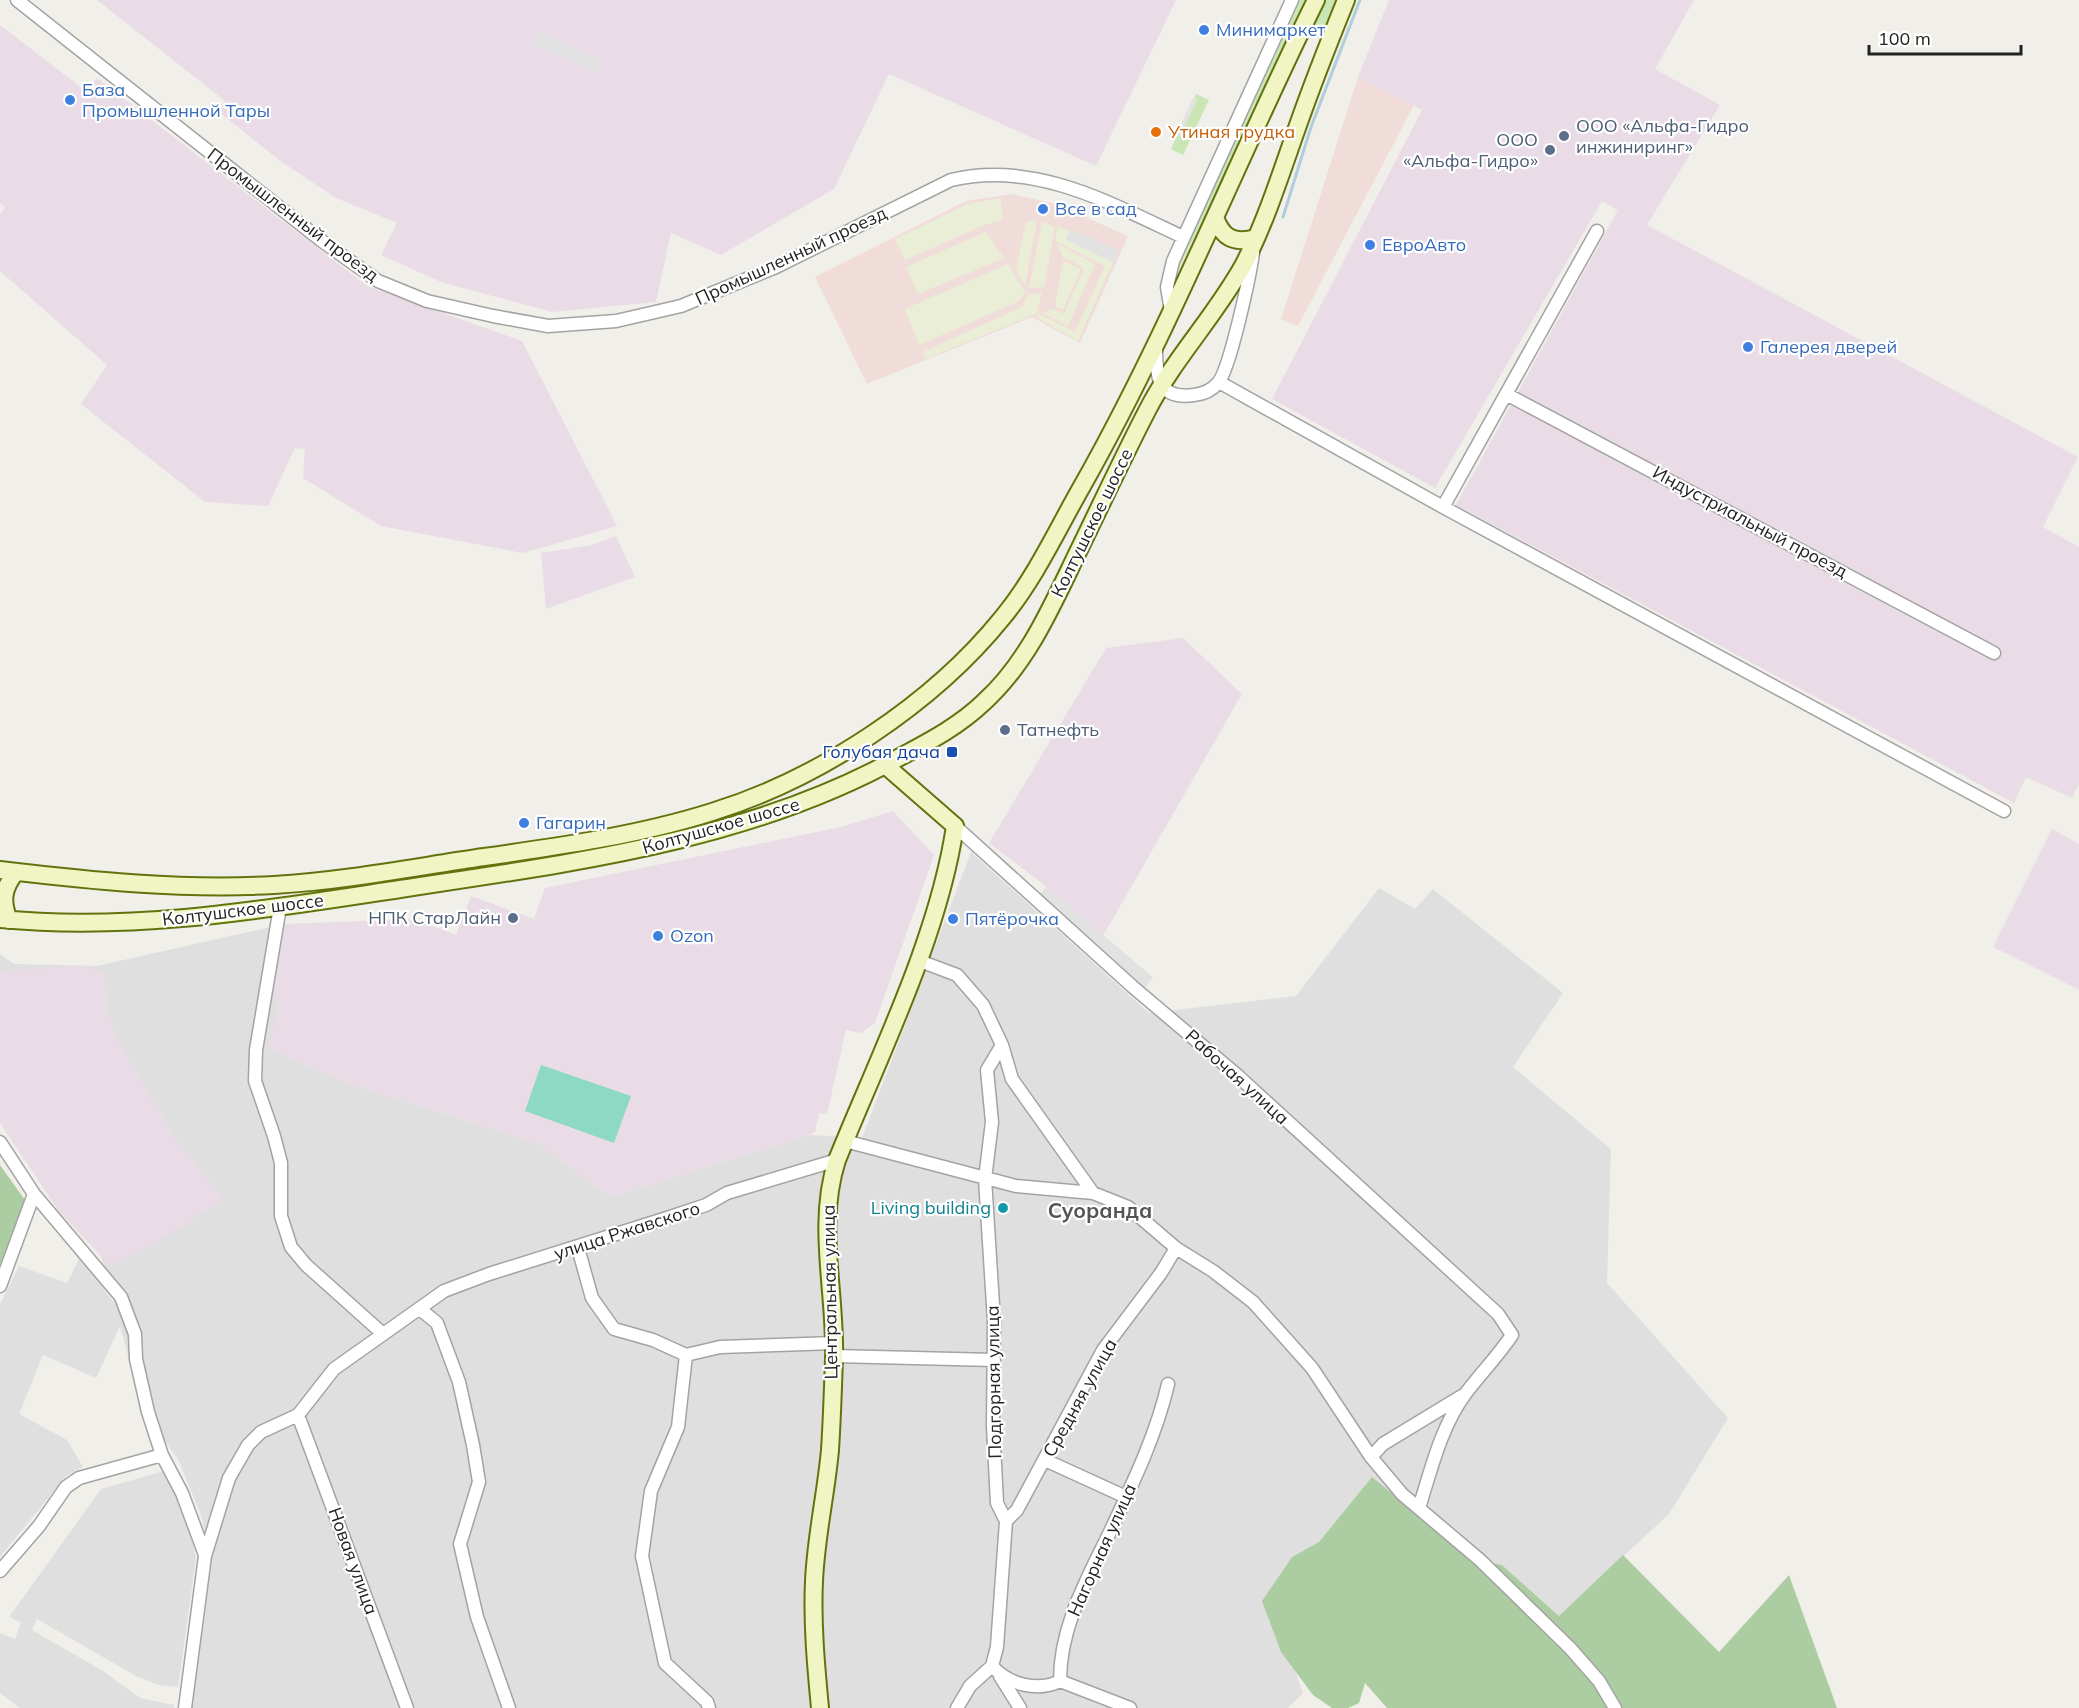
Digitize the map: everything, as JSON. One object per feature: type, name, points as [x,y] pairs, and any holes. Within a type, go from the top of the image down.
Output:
[{"type":"main road","name":"Колтушское шоссе","points":[[8,871],[183,887],[280,885],[371,875],[631,832],[710,813],[752,798],[821,764],[877,730],[932,689],[976,648],[1006,614],[1033,575],[1113,432],[1156,347],[1316,0]]},
{"type":"main road","name":"Колтушское шоссе","points":[[5,920],[123,924],[166,921],[280,907],[540,868],[675,842],[807,801],[885,765],[945,733],[985,702],[1017,664],[1053,604],[1161,386],[1180,354],[1234,280],[1256,238],[1346,0]]},
{"type":"main road","points":[[1215,217],[1219,230],[1229,239],[1243,242],[1256,238]]},
{"type":"main road","points":[[885,765],[955,826]]},
{"type":"main road","name":"Центральная улица","points":[[819,1708],[813,1582],[818,1518],[830,1450],[834,1349],[826,1239],[829,1193],[837,1160],[917,960],[950,857],[955,826]]},
{"type":"main road","points":[[5,920],[3,895],[8,882],[8,871]]},
{"type":"street","name":"Промышленный проезд","points":[[17,0],[322,241],[378,281],[427,301],[493,316],[560,325],[616,321],[681,306],[776,267],[951,180],[969,175],[1004,174],[1058,183],[1184,237]]},
{"type":"street","points":[[1171,312],[1167,287],[1168,274],[1292,0]]},
{"type":"street","points":[[1443,507],[1597,231]]},
{"type":"street","points":[[1161,386],[1176,396],[1188,396],[1203,394],[1219,382],[1238,323],[1256,238]]},
{"type":"street","name":"Колтушское шоссе","points":[[1156,347],[1156,366],[1161,386]]},
{"type":"street","points":[[1219,382],[1443,507],[2004,811]]},
{"type":"street","name":"Индустриальный проезд","points":[[1506,394],[1994,652]]},
{"type":"street","name":"Рабочая улица","points":[[955,826],[1375,1199],[1498,1314],[1512,1335],[1499,1355],[1465,1394]]},
{"type":"street","points":[[280,907],[256,1050],[255,1081],[274,1136],[280,1163],[281,1216],[291,1247],[306,1265],[382,1333]]},
{"type":"street","points":[[917,960],[957,975],[983,1005],[1002,1045],[1012,1079],[1093,1193]]},
{"type":"street","name":"Подгорная улица","points":[[996,1670],[1006,1521],[997,1503],[992,1259],[985,1179],[992,1122],[987,1070],[1002,1045]]},
{"type":"street","points":[[845,1141],[1016,1186],[1093,1193],[1128,1207],[1176,1248],[1213,1271],[1253,1302],[1312,1368],[1371,1456],[1402,1494],[1479,1560],[1570,1648],[1599,1681],[1615,1708]]},
{"type":"street","points":[[0,1142],[34,1194],[121,1297],[135,1334],[136,1359],[148,1412],[162,1455],[186,1502],[206,1556]]},
{"type":"street","name":"улица Ржавского","points":[[298,1415],[334,1369],[444,1291],[471,1280],[578,1248],[706,1205],[727,1193],[837,1160]]},
{"type":"street","points":[[0,1286],[34,1194]]},
{"type":"street","points":[[578,1248],[592,1298],[614,1329],[653,1340],[686,1355],[720,1347],[834,1349],[994,1360]]},
{"type":"street","name":"Средняя улица","points":[[1006,1521],[1017,1510],[1103,1350],[1161,1274],[1176,1248]]},
{"type":"street","points":[[420,1309],[437,1323],[459,1383],[473,1445],[478,1482],[460,1544],[477,1617],[509,1708]]},
{"type":"street","points":[[686,1355],[678,1427],[651,1491],[642,1556],[665,1663],[707,1701],[709,1708]]},
{"type":"street","name":"Нагорная улица","points":[[1060,1681],[1060,1664],[1074,1609],[1161,1415],[1168,1384]]},
{"type":"street","points":[[1371,1456],[1383,1444],[1465,1394]]},
{"type":"street","points":[[1419,1508],[1446,1427],[1465,1394]]},
{"type":"street","points":[[185,1708],[206,1556],[229,1478],[238,1458],[261,1432],[298,1415]]},
{"type":"street","name":"Новая улица","points":[[298,1415],[407,1708]]},
{"type":"street","points":[[0,1571],[39,1526],[66,1487],[79,1478],[162,1455]]},
{"type":"street","points":[[1045,1460],[1126,1497]]},
{"type":"street","points":[[996,1670],[1015,1682],[1039,1687],[1048,1687],[1060,1681],[1130,1708]]},
{"type":"street","points":[[957,1708],[970,1686],[996,1670]]},
{"type":"street","points":[[996,1670],[1020,1708]]},
{"type":"shaded area","points":[[97,0],[1176,0],[1096,166],[889,74],[834,189],[721,255],[671,233],[656,302],[552,312],[441,282],[381,255],[397,223],[336,198],[279,160],[219,112],[225,101]]},
{"type":"shaded area","points":[[1389,0],[1694,0],[1655,69],[1720,105],[1647,225],[2078,457],[2043,527],[2079,547],[2079,784],[2072,798],[2026,777],[2014,803],[1456,505],[1618,210],[1602,201],[1435,488],[1272,399],[1422,110],[1358,77]]},
{"type":"shaded area","points":[[0,25],[87,92],[97,78],[367,286],[522,341],[617,526],[523,553],[381,526],[303,478],[305,449],[295,448],[268,506],[205,502],[81,404],[107,365],[0,271],[0,215],[5,207],[0,203]]},
{"type":"shaded area","points":[[540,32],[600,59],[596,72],[531,44]]},
{"type":"shaded area","points":[[1358,77],[1414,105],[1298,326],[1281,319]]},
{"type":"shaded area","points":[[1193,98],[1197,100],[1180,137],[1176,135]]},
{"type":"shaded area","name":"Все в сад","points":[[1012,194],[1056,204],[1128,236],[1080,343],[1032,317],[867,384],[815,277],[966,201]]},
{"type":"shaded area","points":[[1071,229],[1119,251],[1114,262],[1066,240]]},
{"type":"shaded area","points":[[616,536],[635,577],[546,609],[541,553],[592,545]]},
{"type":"shaded area","points":[[1183,638],[1242,694],[1103,936],[1043,884],[989,843],[1106,648]]},
{"type":"shaded area","points":[[893,811],[934,855],[875,1023],[861,1033],[846,1030],[827,1114],[819,1113],[815,1132],[809,1135],[610,1197],[540,1144],[354,1085],[268,1049],[278,1007],[272,982],[284,924],[414,919],[456,935],[471,896],[534,919],[545,888],[841,827]]},
{"type":"shaded area","points":[[2052,829],[2079,844],[2079,990],[1993,947]]},
{"type":"shaded area","name":"Суоранда","points":[[971,852],[1149,1013],[1296,996],[1379,888],[1415,909],[1433,889],[1563,993],[1513,1067],[1611,1149],[1607,1283],[1728,1418],[1669,1514],[1559,1616],[1502,1565],[1472,1559],[1372,1478],[1319,1542],[1292,1557],[1281,1652],[1294,1668],[1303,1693],[1288,1708],[192,1708],[212,1562],[201,1515],[178,1459],[143,1412],[120,1326],[96,1378],[43,1355],[19,1414],[67,1440],[83,1467],[66,1476],[0,1557],[0,1304],[19,1266],[67,1283],[80,1257],[115,1304],[96,1239],[0,1110],[0,954],[14,964],[97,966],[284,924],[272,982],[278,1007],[269,1049],[354,1085],[540,1144],[610,1197],[809,1135],[862,1138]]},
{"type":"shaded area","points":[[1046,887],[1153,977],[1144,989],[1038,896]]},
{"type":"shaded area","points":[[81,966],[104,973],[108,1014],[116,1037],[177,1141],[224,1199],[151,1245],[109,1265],[58,1210],[0,1123],[0,971]]},
{"type":"shaded area","points":[[164,1471],[184,1511],[196,1557],[178,1687],[159,1685],[136,1676],[37,1619],[32,1630],[103,1671],[140,1698],[174,1705],[174,1708],[20,1708],[0,1693],[0,1633],[15,1639],[21,1622],[9,1617],[101,1489]]},
{"type":"green space","points":[[1300,0],[1308,0],[1175,277],[1177,264]]},
{"type":"green space","points":[[1326,0],[1336,0],[1320,37],[1311,33]]},
{"type":"green space","points":[[1196,94],[1209,100],[1183,155],[1171,149]]},
{"type":"green space","points":[[1000,198],[1003,220],[984,225],[905,260],[895,239],[967,204]]},
{"type":"green space","points":[[1037,220],[1025,286],[1016,269],[1026,222]]},
{"type":"green space","points":[[1042,222],[1055,227],[1044,287],[1029,288]]},
{"type":"green space","points":[[1058,226],[1069,231],[1066,240],[1113,262],[1078,341],[1035,316],[1039,314],[1075,332],[1105,266],[1055,241]]},
{"type":"green space","points":[[986,232],[1004,258],[918,294],[906,267]]},
{"type":"green space","points":[[1057,244],[1095,264],[1068,326],[1042,313],[1053,309],[1064,314],[1084,268],[1063,257]]},
{"type":"green space","points":[[1063,261],[1081,269],[1063,310],[1055,306]]},
{"type":"green space","points":[[1008,264],[1025,292],[1019,301],[919,345],[905,309]]},
{"type":"green space","points":[[1042,293],[1037,313],[926,359],[923,352],[1022,307],[1028,295]]},
{"type":"green space","points":[[541,1065],[631,1096],[614,1143],[525,1111]]},
{"type":"green space","points":[[0,1165],[25,1200],[0,1264]]},
{"type":"green space","points":[[1372,1477],[1472,1559],[1502,1565],[1559,1616],[1623,1555],[1719,1652],[1789,1575],[1837,1708],[1387,1708],[1365,1683],[1359,1703],[1348,1708],[1332,1708],[1313,1695],[1281,1652],[1262,1601],[1292,1557],[1319,1542]]},
{"type":"waterway","points":[[1283,217],[1311,127],[1360,0]]},
{"type":"place","name":"Минимаркет","points":[[1204,30]]},
{"type":"place","name":"База Промышленной Тары","points":[[70,100]]},
{"type":"place","name":"Утиная грудка","points":[[1156,132]]},
{"type":"place","name":"ООО «Альфа-Гидро инжиниринг»","points":[[1564,136]]},
{"type":"place","name":"ООО «Альфа-Гидро»","points":[[1550,150]]},
{"type":"place","name":"Все в сад","points":[[1043,209]]},
{"type":"place","name":"ЕвроАвто","points":[[1370,245]]},
{"type":"place","name":"Галерея дверей","points":[[1748,347]]},
{"type":"place","name":"Татнефть","points":[[1005,730]]},
{"type":"place","name":"Голубая дача","points":[[952,752]]},
{"type":"place","name":"Гагарин","points":[[524,823]]},
{"type":"place","name":"НПК СтарЛайн","points":[[513,918]]},
{"type":"place","name":"Пятёрочка","points":[[953,919]]},
{"type":"place","name":"Ozon","points":[[658,936]]},
{"type":"place","name":"Living building","points":[[1003,1208]]},
{"type":"district","name":"Суоранда","points":[[1100,1211]]}]
